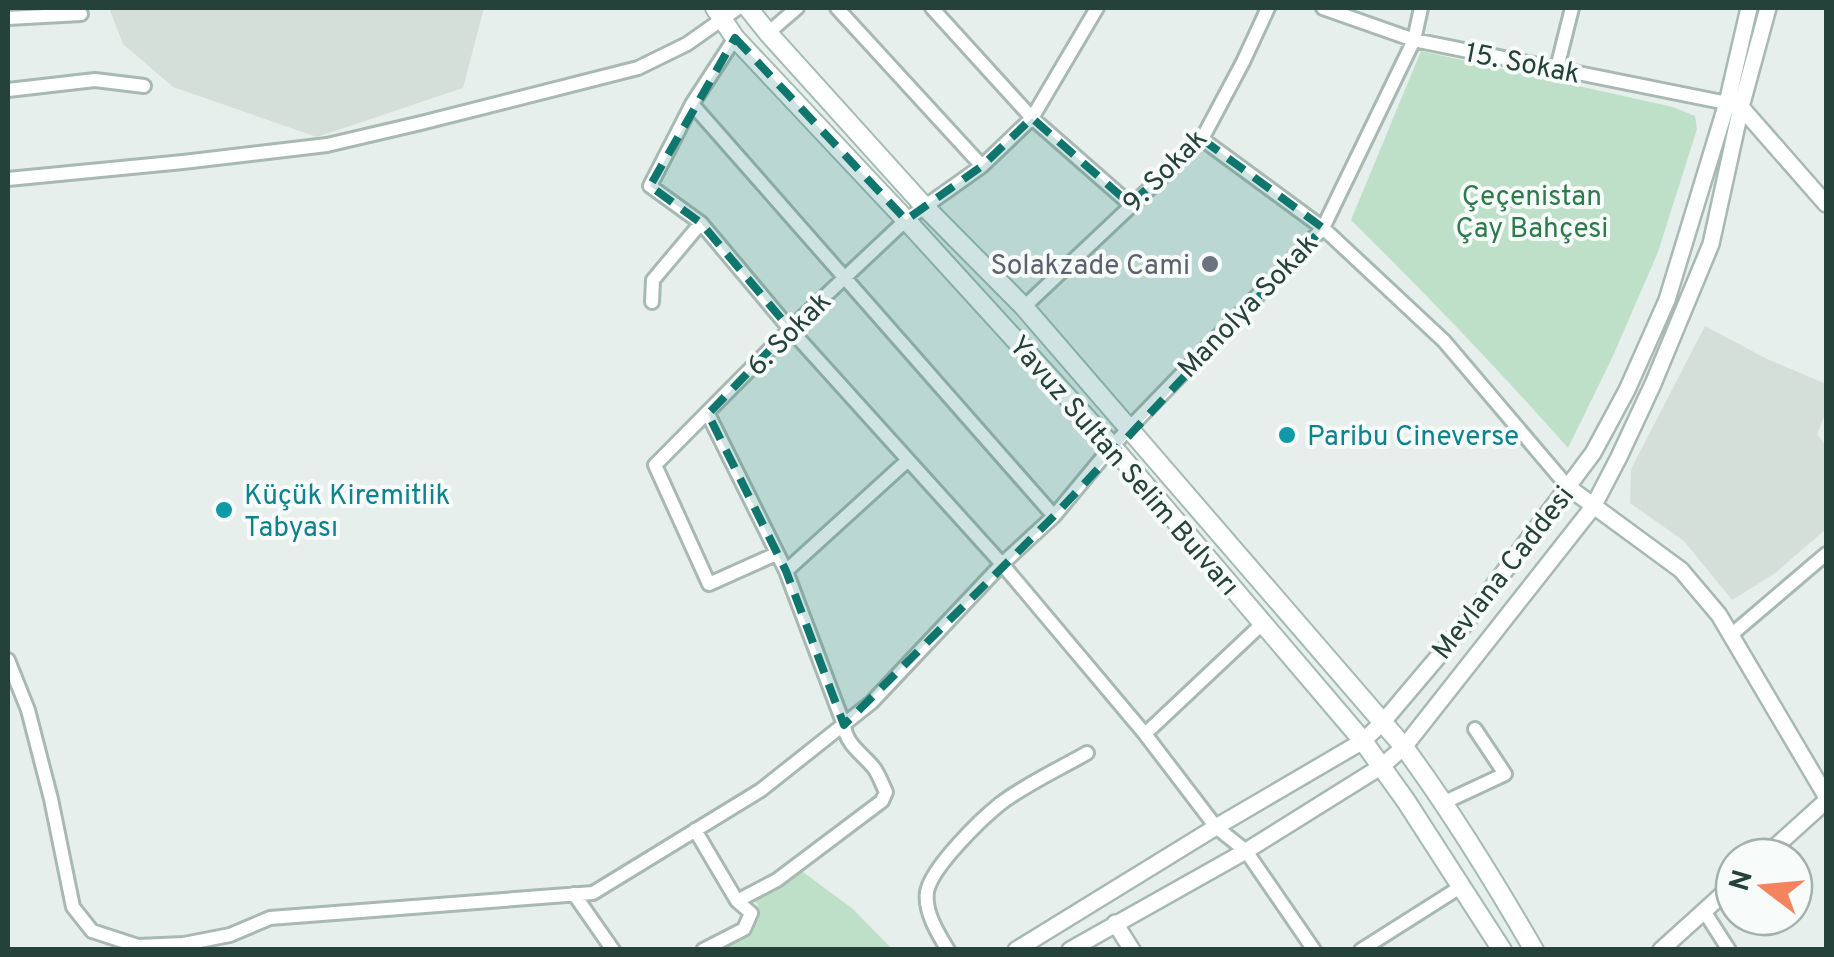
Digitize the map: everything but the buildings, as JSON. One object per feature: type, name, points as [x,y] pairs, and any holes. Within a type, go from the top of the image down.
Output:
[{"type":"main road","name":"Yavuz Sultan Selim Bulvarı","points":[[748,8],[925,207],[1024,307],[1404,747],[1445,802],[1534,950]]},
{"type":"main road","name":"Yavuz Sultan Selim Bulvarı","points":[[718,14],[734,38],[1112,446],[1363,740],[1502,950]]},
{"type":"street","points":[[8,179],[327,145],[421,124],[638,68],[687,44],[718,14],[738,8]]},
{"type":"street","points":[[768,34],[797,8]]},
{"type":"street","points":[[837,8],[982,166]]},
{"type":"street","points":[[932,8],[1032,118],[1130,204]]},
{"type":"street","name":"6. Sokak","points":[[776,554],[709,584],[655,465],[790,329],[906,220],[982,166],[1032,118],[1097,8]]},
{"type":"street","name":"9. Sokak","points":[[1024,307],[1202,138],[1268,8]]},
{"type":"street","name":"15. Sokak","points":[[1323,8],[1414,40],[1734,105]]},
{"type":"street","name":"Manolya Sokak","points":[[8,660],[28,710],[73,907],[92,931],[138,946],[184,944],[230,935],[270,918],[593,893],[761,790],[844,725],[872,702],[1002,564],[1054,516],[1112,446],[1323,228],[1414,40],[1422,8]]},
{"type":"street","points":[[1557,68],[1572,8]]},
{"type":"street","name":"Mevlana Caddesi","points":[[1070,950],[1246,851],[1382,766],[1404,747],[1593,507],[1654,384],[1705,260],[1729,169],[1749,8]]},
{"type":"street","name":"Mevlana Caddesi","points":[[1016,950],[1363,740],[1459,632],[1592,453],[1628,390],[1667,300],[1768,8]]},
{"type":"street","points":[[8,18],[81,14]]},
{"type":"street","points":[[734,38],[692,104],[650,186],[701,223],[790,329],[1002,564],[1145,734],[1216,827],[1246,851],[1314,950]]},
{"type":"street","points":[[8,90],[95,80],[144,86]]},
{"type":"street","points":[[692,104],[1054,516]]},
{"type":"street","points":[[1734,105],[1826,204]]},
{"type":"street","points":[[1202,138],[1323,228],[1444,340],[1568,487],[1681,570],[1719,615],[1826,799],[1785,837]]},
{"type":"street","points":[[652,302],[653,280],[701,223]]},
{"type":"street","points":[[708,414],[786,571],[845,734],[876,770],[886,792],[882,800],[777,880],[737,901]]},
{"type":"street","points":[[786,571],[908,460]]},
{"type":"street","points":[[1731,635],[1826,554]]},
{"type":"street","points":[[1145,734],[1262,624]]},
{"type":"street","points":[[1445,802],[1505,774],[1475,729]]},
{"type":"street","points":[[948,950],[929,910],[926,896],[932,876],[1000,804],[1087,752]]},
{"type":"street","points":[[695,830],[737,901],[751,912],[744,929],[703,950]]},
{"type":"street","points":[[1360,950],[1462,886]]},
{"type":"street","points":[[574,894],[612,950]]},
{"type":"street","points":[[1661,950],[1714,902]]},
{"type":"street","points":[[1704,911],[1729,950]]},
{"type":"street","points":[[1115,923],[1132,950]]},
{"type":"highlighted area","points":[[735,38],[906,220],[982,166],[1032,118],[1130,204],[1202,139],[1323,228],[1054,516],[844,725],[786,571],[708,414],[790,329],[701,223],[650,186]]},
{"type":"shaded area","points":[[109,8],[484,8],[463,88],[317,137],[173,87],[123,44]]},
{"type":"shaded area","points":[[1705,326],[1826,384],[1826,412],[1817,434],[1826,446],[1826,529],[1774,574],[1732,600],[1684,541],[1630,503],[1631,469]]},
{"type":"green space","name":"Çeçenistan Çay Bahçesi","points":[[1421,51],[1673,107],[1695,116],[1697,129],[1658,252],[1568,448],[1462,332],[1351,220]]},
{"type":"green space","points":[[795,866],[853,909],[892,949],[701,950],[751,925],[758,905],[749,895]]},
{"type":"place","name":"Solakzade Cami","points":[[1210,264]]},
{"type":"place","name":"Paribu Cineverse","points":[[1287,435]]},
{"type":"place","name":"Küçük Kiremitlik Tabyası","points":[[224,510]]}]
